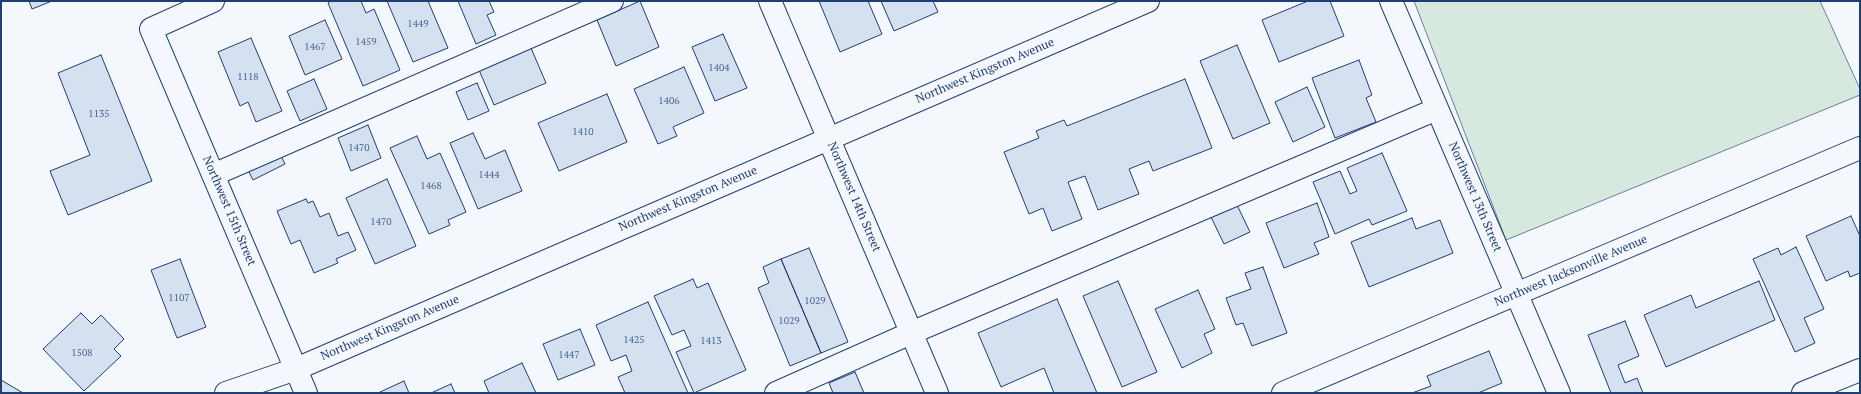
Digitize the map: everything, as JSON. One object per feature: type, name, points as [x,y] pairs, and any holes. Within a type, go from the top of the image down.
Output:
[{"type":"street","name":"Northwest 15th Street","points":[[212,1],[151,29],[306,393]]},
{"type":"street","points":[[213,175],[612,1]]},
{"type":"street","name":"Northwest 14th Street","points":[[770,1],[937,393]]},
{"type":"street","name":"Northwest Kingston Avenue","points":[[226,393],[296,369],[1148,1]]},
{"type":"street","name":"Northwest 13th Street","points":[[1391,1],[1559,393]]},
{"type":"street","points":[[776,393],[911,333],[1437,109]]},
{"type":"street","name":"Northwest Jacksonville Avenue","points":[[1283,393],[1860,148]]},
{"type":"street","points":[[1803,393],[1860,370]]},
{"type":"shaded area","points":[[1414,1],[1820,1],[1860,89],[1860,95],[1506,240]]},
{"type":"building","points":[[29,1],[52,1],[32,9]]},
{"type":"building","points":[[331,1],[361,1],[366,13],[374,9],[400,70],[363,86],[328,3]]},
{"type":"building","points":[[387,1],[428,1],[448,48],[413,62]]},
{"type":"building","points":[[458,1],[489,1],[494,12],[487,15],[496,35],[476,44]]},
{"type":"building","points":[[640,1],[659,47],[616,66],[597,20]]},
{"type":"building","points":[[819,1],[868,1],[882,34],[840,52]]},
{"type":"building","points":[[881,1],[933,1],[938,12],[894,31]]},
{"type":"building","points":[[1308,1],[1330,1],[1344,36],[1279,62],[1262,20]]},
{"type":"building","points":[[325,20],[342,59],[305,75],[289,36]]},
{"type":"building","points":[[723,34],[747,88],[715,101],[692,47]]},
{"type":"building","points":[[251,38],[282,111],[256,122],[248,102],[240,106],[218,52]]},
{"type":"building","points":[[1237,45],[1270,123],[1233,139],[1200,61]]},
{"type":"building","points":[[531,48],[546,83],[494,105],[479,70]]},
{"type":"building","points":[[101,55],[152,181],[68,215],[50,171],[90,155],[58,73]]},
{"type":"building","points":[[1359,60],[1372,95],[1366,98],[1376,122],[1335,138],[1312,78]]},
{"type":"building","points":[[684,67],[704,113],[673,127],[677,136],[658,144],[634,89]]},
{"type":"building","points":[[314,79],[327,109],[300,121],[287,91]]},
{"type":"building","points":[[1185,79],[1212,148],[1153,171],[1149,161],[1129,169],[1139,194],[1098,210],[1085,176],[1068,182],[1082,219],[1052,231],[1043,208],[1029,214],[1004,152],[1039,138],[1036,131],[1064,120],[1067,126]]},
{"type":"building","points":[[477,83],[489,111],[468,120],[456,92]]},
{"type":"building","points":[[1307,87],[1325,127],[1293,142],[1275,102]]},
{"type":"building","points":[[607,94],[627,142],[559,171],[538,123]]},
{"type":"building","points":[[368,125],[381,158],[351,171],[338,138]]},
{"type":"building","points":[[473,133],[485,159],[505,150],[522,191],[478,209],[450,143]]},
{"type":"building","points":[[417,136],[427,159],[440,153],[466,212],[448,220],[450,225],[429,234],[390,148]]},
{"type":"building","points":[[279,152],[285,164],[253,180],[247,168]]},
{"type":"building","points":[[1382,153],[1407,211],[1372,225],[1369,219],[1335,234],[1313,182],[1340,171],[1350,194],[1357,191],[1347,168]]},
{"type":"building","points":[[387,179],[416,246],[375,264],[346,198]]},
{"type":"building","points":[[306,199],[308,203],[313,201],[320,217],[329,213],[338,236],[348,232],[356,250],[336,259],[338,263],[314,273],[300,240],[291,244],[277,211]]},
{"type":"building","points":[[1317,203],[1329,237],[1314,243],[1319,254],[1284,268],[1266,223]]},
{"type":"building","points":[[1237,205],[1250,232],[1224,244],[1211,217]]},
{"type":"building","points":[[1851,216],[1860,236],[1860,273],[1850,277],[1848,271],[1826,281],[1806,236]]},
{"type":"building","points":[[1412,218],[1416,229],[1440,220],[1453,253],[1369,287],[1351,242]]},
{"type":"building","points":[[1796,247],[1824,309],[1804,318],[1815,343],[1795,352],[1753,259],[1778,248],[1781,255]]},
{"type":"building","points":[[809,248],[848,342],[821,353],[781,259]]},
{"type":"building","points":[[180,259],[206,327],[177,338],[151,270]]},
{"type":"building","points":[[781,259],[821,353],[790,366],[758,288],[769,283],[763,267]]},
{"type":"building","points":[[1263,267],[1287,333],[1252,346],[1243,323],[1236,325],[1226,298],[1251,289],[1245,273]]},
{"type":"building","points":[[693,279],[697,288],[708,283],[746,370],[694,393],[676,352],[691,346],[684,330],[672,335],[654,296]]},
{"type":"building","points":[[1118,281],[1157,372],[1122,387],[1083,296]]},
{"type":"building","points":[[1759,281],[1775,320],[1666,367],[1644,315],[1691,295],[1696,308]]},
{"type":"building","points":[[1198,290],[1215,329],[1204,334],[1212,353],[1182,368],[1155,309]]},
{"type":"building","points":[[1057,299],[1097,393],[1054,393],[1044,368],[1001,387],[978,333]]},
{"type":"building","points":[[648,302],[688,393],[625,393],[618,377],[632,371],[626,355],[611,361],[596,325]]},
{"type":"building","points":[[81,313],[92,324],[101,315],[124,339],[114,349],[121,356],[84,391],[43,349]]},
{"type":"building","points":[[1625,321],[1639,356],[1618,365],[1625,383],[1637,378],[1643,393],[1611,393],[1588,335]]},
{"type":"building","points":[[580,329],[595,365],[558,380],[543,344]]},
{"type":"building","points":[[1489,351],[1502,383],[1478,393],[1412,393],[1431,386],[1427,376]]},
{"type":"building","points":[[522,363],[536,393],[489,393],[484,381]]},
{"type":"building","points":[[855,372],[864,393],[833,393],[829,383]]},
{"type":"building","points":[[1,380],[23,393],[1,393]]},
{"type":"building","points":[[404,381],[409,393],[378,393]]},
{"type":"building","points":[[451,384],[455,393],[431,393]]}]
